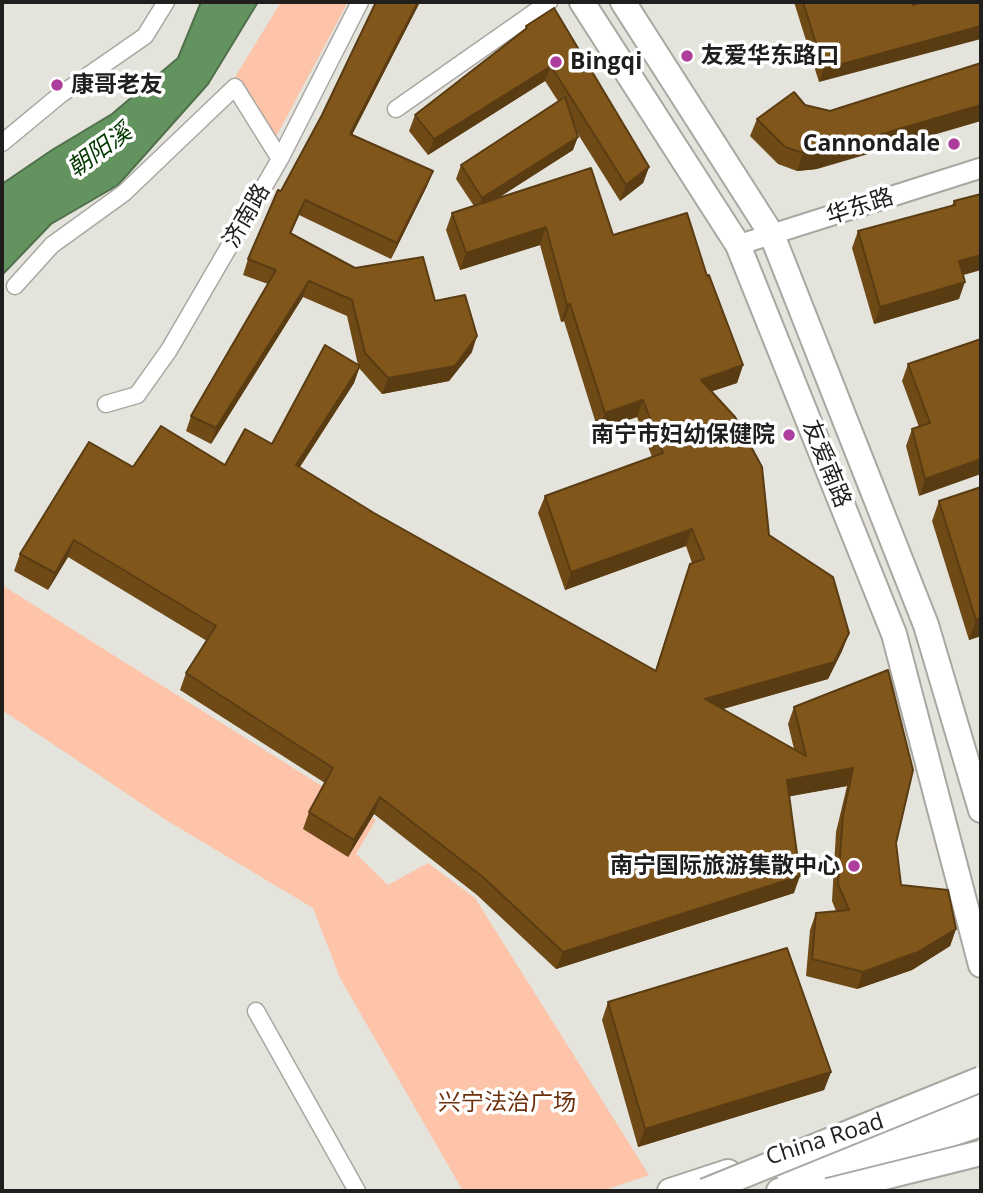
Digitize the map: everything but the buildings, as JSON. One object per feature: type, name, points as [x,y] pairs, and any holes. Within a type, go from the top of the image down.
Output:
[{"type":"main road","name":"友爱南路","points":[[582,2],[738,245],[894,634],[981,965]]},
{"type":"main road","name":"友爱南路","points":[[623,2],[772,235],[926,625],[981,810]]},
{"type":"main road","points":[[705,1191],[981,1079]]},
{"type":"main road","name":"China Road","points":[[670,1191],[981,1088]]},
{"type":"main road","points":[[716,1191],[981,1103]]},
{"type":"main road","points":[[779,1191],[981,1124]]},
{"type":"main road","points":[[834,1191],[981,1139]]},
{"type":"main road","points":[[828,1191],[981,1153]]},
{"type":"street","points":[[2,143],[60,95],[145,36],[166,2]]},
{"type":"street","name":"济南路","points":[[106,404],[138,396],[169,349],[280,159],[360,2]]},
{"type":"street","points":[[396,109],[549,2]]},
{"type":"street","points":[[15,286],[52,245],[124,193],[235,87],[280,159]]},
{"type":"street","name":"华东路","points":[[738,245],[981,168]]},
{"type":"street","points":[[256,1011],[357,1191]]},
{"type":"green space","points":[[281,2],[348,2],[269,150],[232,82]]},
{"type":"green space","name":"兴宁法治广场","points":[[2,582],[5,587],[376,820],[356,854],[388,885],[428,863],[475,898],[649,1175],[602,1191],[463,1191],[340,978],[313,908],[166,820],[2,710]]},
{"type":"water","name":"朝阳溪","points":[[201,2],[258,2],[208,84],[118,185],[51,224],[2,275],[2,184],[112,114],[178,58]]},
{"type":"place","name":"友爱华东路口","points":[[687,56]]},
{"type":"place","name":"Bingqi","points":[[556,62]]},
{"type":"place","name":"康哥老友","points":[[57,85]]},
{"type":"place","name":"Cannondale","points":[[954,144]]},
{"type":"place","name":"南宁市妇幼保健院","points":[[789,435]]},
{"type":"place","name":"南宁国际旅游集散中心","points":[[854,866]]}]
